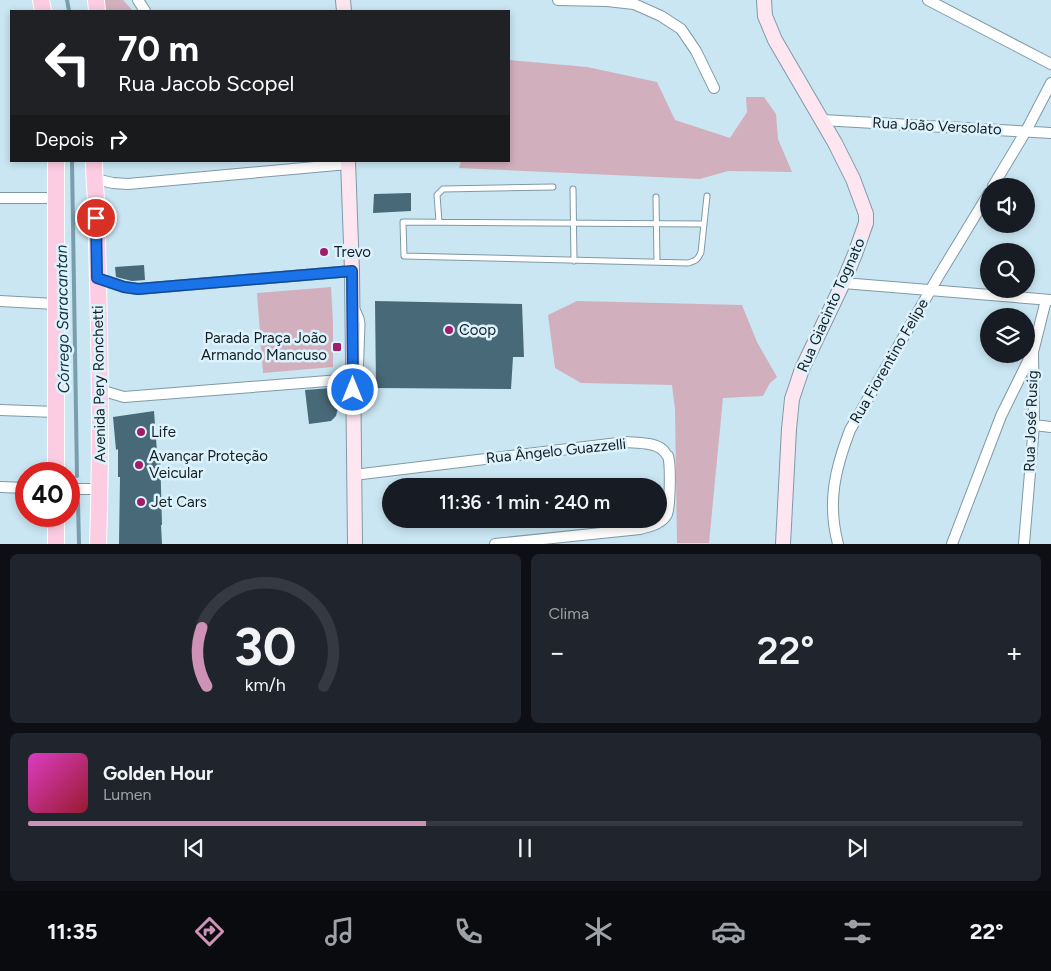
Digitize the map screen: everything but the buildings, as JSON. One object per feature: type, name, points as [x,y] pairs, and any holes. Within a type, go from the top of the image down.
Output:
[{"type":"main road","name":"Rua Giacinto Tognato","points":[[764,0],[765,16],[775,40],[836,143],[854,180],[866,214],[866,222],[856,254],[802,369],[792,399],[783,544]]},
{"type":"main road","points":[[56,162],[56,462]]},
{"type":"main road","points":[[348,162],[352,271],[355,544]]},
{"type":"main road","name":"Avenida Pery Ronchetti","points":[[94,166],[99,387],[93,490],[98,544]]},
{"type":"main road","points":[[56,527],[56,544]]},
{"type":"street","points":[[558,0],[634,4],[661,16],[681,29],[696,51],[714,88]]},
{"type":"street","points":[[928,0],[1051,64]]},
{"type":"street","points":[[998,178],[1026,131],[1051,83]]},
{"type":"street","name":"Rua João Versolato","points":[[822,120],[1051,132]]},
{"type":"street","points":[[94,166],[113,183],[128,184],[348,162]]},
{"type":"street","points":[[0,198],[56,198]]},
{"type":"street","name":"Rua Fiorentino Felipe","points":[[838,544],[833,512],[834,484],[840,455],[850,430],[980,208]]},
{"type":"street","points":[[97,278],[124,287],[138,289],[352,271]]},
{"type":"street","points":[[843,283],[1048,300]]},
{"type":"street","name":"Rua José Rusig","points":[[1035,345],[1048,300]]},
{"type":"street","points":[[0,301],[56,304]]},
{"type":"street","points":[[952,544],[1001,416],[1028,363]]},
{"type":"street","name":"Rua José Rusig","points":[[1024,544],[1034,426],[1033,363]]},
{"type":"street","points":[[99,387],[107,392],[124,397],[353,379]]},
{"type":"street","points":[[0,410],[56,412]]},
{"type":"street","points":[[1034,426],[1051,427]]},
{"type":"street","name":"Rua Ângelo Guazzelli","points":[[354,475],[626,442],[651,445],[662,449],[668,456],[670,467],[669,500],[666,515],[660,522],[640,529],[495,544]]},
{"type":"street","points":[[0,487],[15,488]]},
{"type":"street","points":[[80,489],[93,490]]},
{"type":"lane","points":[[439,222],[437,195],[443,189],[553,187]]},
{"type":"lane","points":[[573,189],[574,261]]},
{"type":"lane","points":[[704,224],[403,222],[404,256],[688,263],[698,259],[701,252],[704,224],[707,196]]},
{"type":"lane","points":[[656,197],[657,262]]},
{"type":"lane","points":[[352,302],[358,310],[362,324],[359,388],[353,400]]},
{"type":"shaded area","points":[[104,0],[123,0],[132,10],[105,10]]},
{"type":"shaded area","points":[[510,60],[587,67],[657,82],[675,120],[730,138],[747,112],[746,97],[764,97],[776,114],[778,139],[792,172],[728,171],[700,179],[459,168],[461,162],[510,162]]},
{"type":"shaded area","points":[[331,287],[333,367],[263,373],[257,293]]},
{"type":"shaded area","points":[[577,301],[742,305],[757,342],[777,377],[770,383],[763,396],[723,398],[709,543],[677,543],[675,409],[672,385],[581,383],[555,368],[548,315]]},
{"type":"waterway","name":"Córrego Saracantan","points":[[67,0],[69,10]]},
{"type":"waterway","name":"Córrego Saracantan","points":[[72,162],[77,462]]},
{"type":"waterway","name":"Córrego Saracantan","points":[[79,527],[79,544]]},
{"type":"place","name":"Trevo","points":[[324,252]]},
{"type":"place","name":"Coop","points":[[449,330]]},
{"type":"place","name":"Parada Praça João Armando Mancuso","points":[[337,347]]},
{"type":"place","name":"Life","points":[[141,432]]},
{"type":"place","name":"Avançar Proteção Veicular","points":[[139,465]]},
{"type":"place","name":"Jet Cars","points":[[141,502]]},
{"type":"route","points":[[96,218],[97,278],[124,287],[138,289],[352,271],[353,390]]}]
